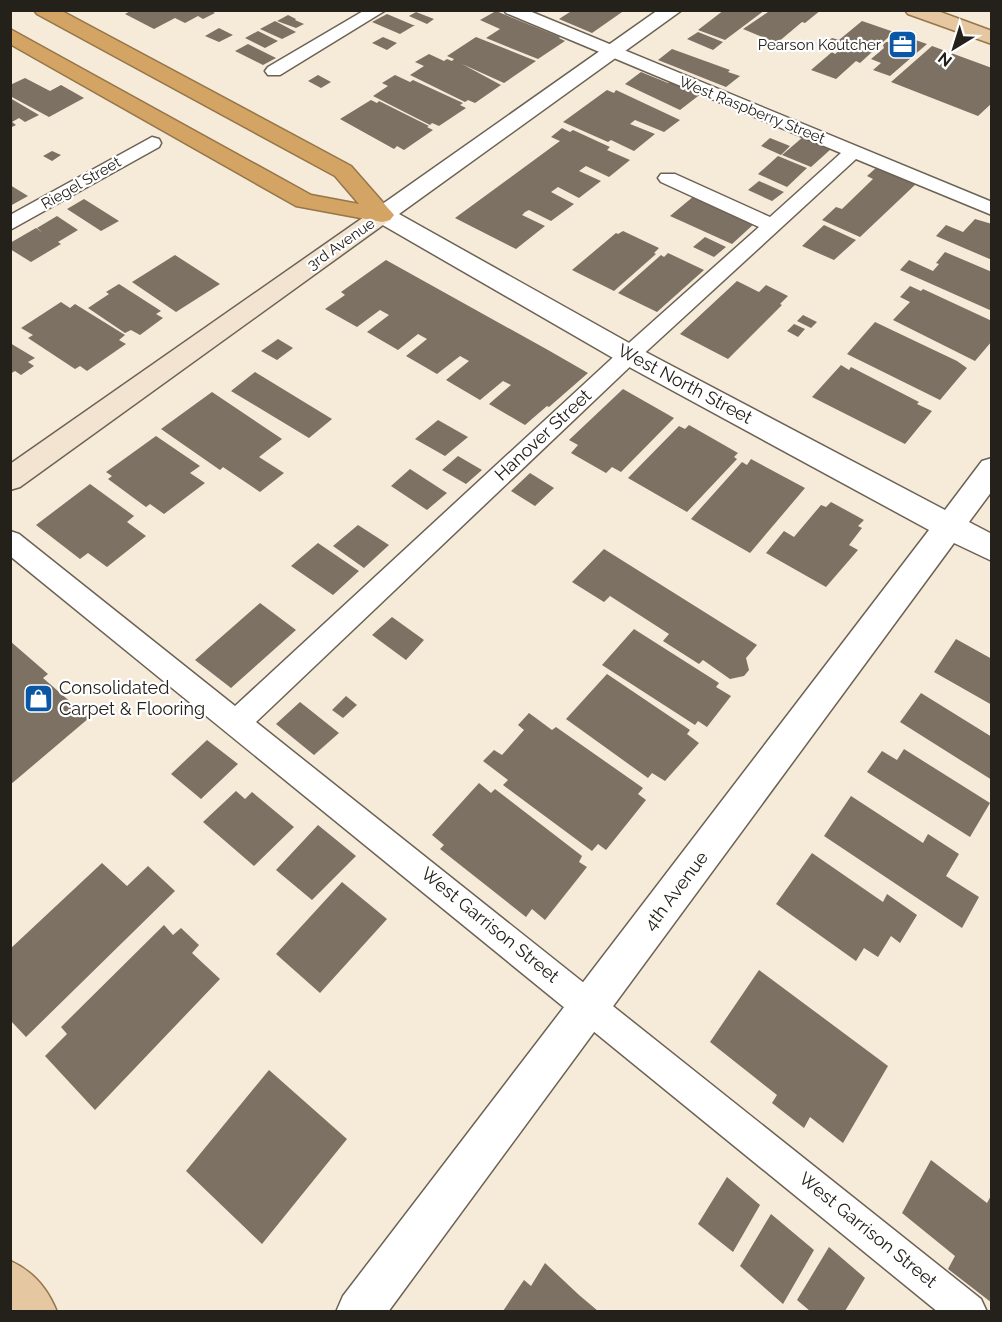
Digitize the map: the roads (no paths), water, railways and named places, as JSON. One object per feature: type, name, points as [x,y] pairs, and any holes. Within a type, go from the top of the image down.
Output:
[{"type":"highway","points":[[44,10],[343,171],[382,215]]},
{"type":"highway","points":[[10,35],[304,201],[382,215]]},
{"type":"main road","points":[[915,10],[992,38]]},
{"type":"main road","name":"3rd Avenue","points":[[10,479],[382,215]]},
{"type":"main road","points":[[10,1284],[34,1311]]},
{"type":"street","name":"3rd Avenue","points":[[382,215],[672,10]]},
{"type":"street","name":"West North Street","points":[[382,215],[629,355],[992,549]]},
{"type":"street","name":"4th Avenue","points":[[359,1311],[992,469]]},
{"type":"lane","points":[[274,71],[378,10]]},
{"type":"lane","name":"West Raspberry Street","points":[[512,10],[992,209]]},
{"type":"lane","name":"Riegel Street","points":[[10,224],[152,143]]},
{"type":"lane","name":"Hanover Street","points":[[237,722],[629,355],[853,152]]},
{"type":"lane","points":[[668,178],[772,225]]},
{"type":"lane","name":"West Garrison Street","points":[[10,541],[968,1311]]},
{"type":"place","name":"Pearson Koutcher","points":[[902,45]]},
{"type":"place","name":"Consolidated Carpet & Flooring","points":[[38,698]]}]
